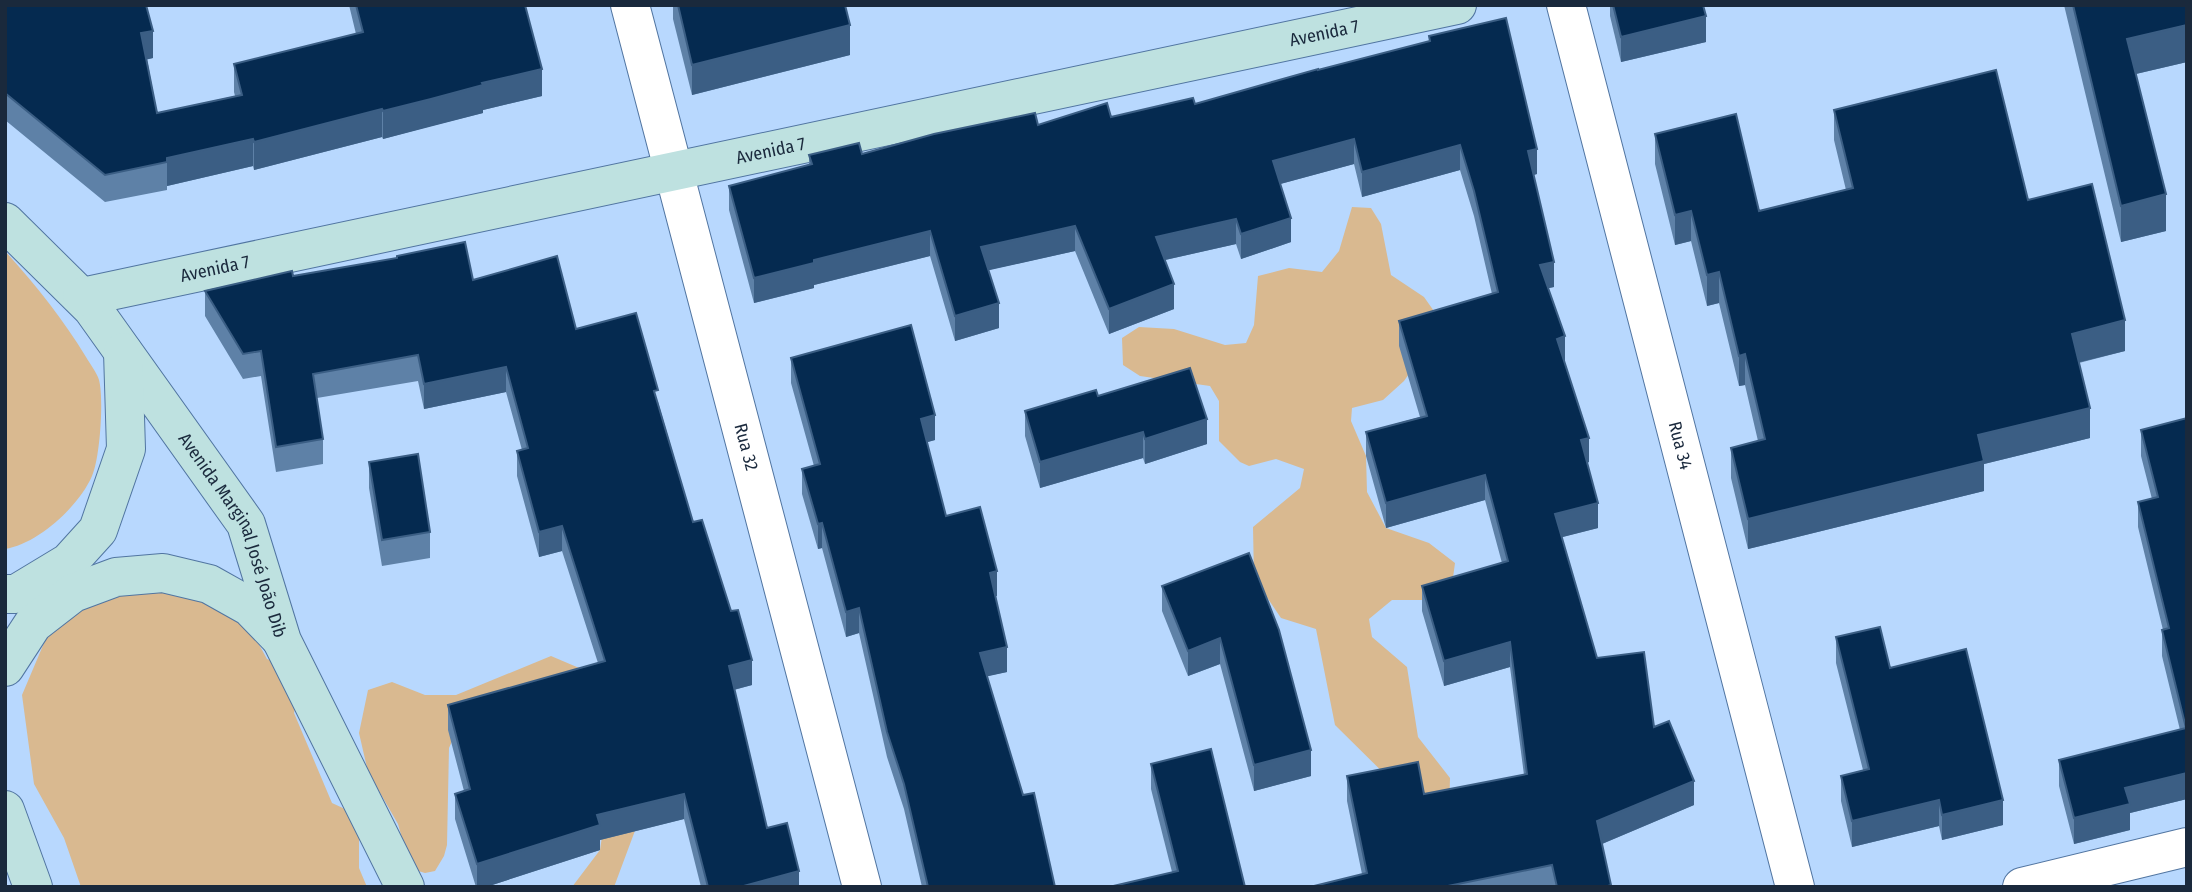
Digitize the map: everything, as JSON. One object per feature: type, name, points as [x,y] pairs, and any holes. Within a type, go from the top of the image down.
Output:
[{"type":"main road","name":"Avenida 7","points":[[82,297],[1457,5]]},
{"type":"main road","name":"Avenida Marginal José João Dib","points":[[5,222],[92,308],[246,524],[282,641],[405,887]]},
{"type":"main road","points":[[5,594],[16,594],[69,562],[98,530],[126,449],[123,352]]},
{"type":"main road","points":[[5,667],[33,624],[73,593],[116,577],[163,573],[209,584],[250,607],[282,641]]},
{"type":"main road","points":[[5,810],[33,887]]},
{"type":"street","name":"Rua 32","points":[[630,5],[862,887]]},
{"type":"street","name":"Rua 34","points":[[1566,5],[1795,887]]},
{"type":"street","points":[[2022,887],[2187,847]]},
{"type":"shaded area","points":[[1352,207],[1371,208],[1381,224],[1391,275],[1424,297],[1436,314],[1436,335],[1404,381],[1383,400],[1352,408],[1351,421],[1366,456],[1367,492],[1386,528],[1429,543],[1455,563],[1450,600],[1392,600],[1369,619],[1372,637],[1407,667],[1418,737],[1450,778],[1449,812],[1422,811],[1335,725],[1316,629],[1281,618],[1254,578],[1253,527],[1300,488],[1304,469],[1276,459],[1249,466],[1240,462],[1219,441],[1219,401],[1210,386],[1140,376],[1123,365],[1122,338],[1139,327],[1174,329],[1225,345],[1246,343],[1254,325],[1258,276],[1289,268],[1322,272],[1339,251]]},
{"type":"shaded area","points":[[5,251],[48,302],[77,343],[98,377],[101,400],[95,468],[86,488],[67,511],[44,532],[18,546],[5,549]]},
{"type":"shaded area","points":[[154,585],[225,606],[256,639],[267,659],[290,668],[301,682],[294,713],[332,803],[345,809],[359,825],[359,868],[367,887],[81,887],[64,838],[34,784],[22,695],[47,636],[79,605]]},
{"type":"shaded area","points":[[551,656],[598,676],[636,828],[614,887],[572,887],[600,850],[612,769],[465,712],[449,748],[447,845],[444,856],[435,871],[425,873],[415,870],[409,863],[398,824],[368,772],[359,733],[368,690],[392,682],[425,695],[456,695]]},
{"type":"building","points":[[5,5],[146,5],[153,31],[141,33],[157,113],[242,95],[234,64],[363,32],[356,5],[525,5],[542,69],[383,111],[382,109],[254,142],[253,139],[167,158],[167,162],[105,175],[5,93]]},
{"type":"building","points":[[678,5],[845,5],[850,25],[692,65]]},
{"type":"building","points":[[1613,5],[1703,5],[1706,16],[1621,37]]},
{"type":"building","points":[[2073,5],[2187,5],[2187,25],[2127,39],[2166,194],[2121,206]]},
{"type":"building","points":[[1506,18],[1537,149],[1528,151],[1554,262],[1540,265],[1565,336],[1557,339],[1589,438],[1581,440],[1598,503],[1555,514],[1597,658],[1644,652],[1654,727],[1669,721],[1694,781],[1597,821],[1611,885],[1605,887],[1557,887],[1552,865],[1443,887],[1310,887],[1367,873],[1347,776],[1418,762],[1424,794],[1527,774],[1510,642],[1444,661],[1422,586],[1508,561],[1485,475],[1386,503],[1366,432],[1427,416],[1399,321],[1498,292],[1460,145],[1362,172],[1354,139],[1273,161],[1291,218],[1241,234],[1236,219],[1156,237],[1174,284],[1109,309],[1075,226],[981,247],[999,303],[955,316],[930,231],[754,278],[729,186],[812,164],[809,155],[859,143],[862,154],[934,134],[1035,113],[1038,125],[1107,103],[1111,117],[1193,98],[1195,104],[1430,41],[1429,36]]},
{"type":"building","points":[[1996,70],[2028,200],[2092,184],[2125,320],[2072,334],[2090,408],[1978,435],[1984,461],[1748,519],[1731,448],[1765,439],[1745,354],[1739,356],[1719,272],[1707,275],[1691,211],[1675,215],[1655,134],[1736,114],[1759,211],[1853,188],[1834,110]]},
{"type":"building","points":[[465,242],[473,280],[557,256],[576,329],[636,313],[658,390],[654,391],[693,522],[702,520],[731,611],[738,610],[752,660],[729,666],[767,828],[787,823],[799,871],[740,887],[708,887],[684,794],[597,815],[600,825],[477,864],[455,794],[470,789],[448,705],[605,661],[562,526],[539,532],[517,451],[528,448],[506,367],[424,384],[418,355],[313,374],[323,439],[276,447],[261,351],[243,354],[205,291],[292,271],[293,276],[397,258]]},
{"type":"building","points":[[911,325],[935,415],[921,419],[946,516],[980,507],[997,571],[990,573],[1007,647],[980,653],[1023,795],[1034,793],[1055,887],[928,887],[904,784],[887,732],[859,608],[846,612],[822,523],[818,524],[802,469],[820,464],[791,358]]},
{"type":"building","points":[[1190,368],[1207,419],[1145,439],[1143,432],[1040,462],[1025,411],[1096,390],[1098,396]]},
{"type":"building","points":[[2187,418],[2187,773],[2125,788],[2130,804],[2074,818],[2059,760],[2186,728],[2162,630],[2169,628],[2138,502],[2158,497],[2141,430]]},
{"type":"building","points":[[418,454],[430,532],[382,540],[369,462]]},
{"type":"building","points":[[1249,553],[1279,630],[1311,750],[1254,765],[1220,638],[1188,651],[1162,586]]},
{"type":"building","points":[[1880,627],[1890,668],[1966,649],[2003,800],[1942,815],[1939,800],[1852,821],[1841,776],[1869,769],[1836,637]]},
{"type":"building","points":[[1211,749],[1245,887],[1109,887],[1178,871],[1151,764]]}]
